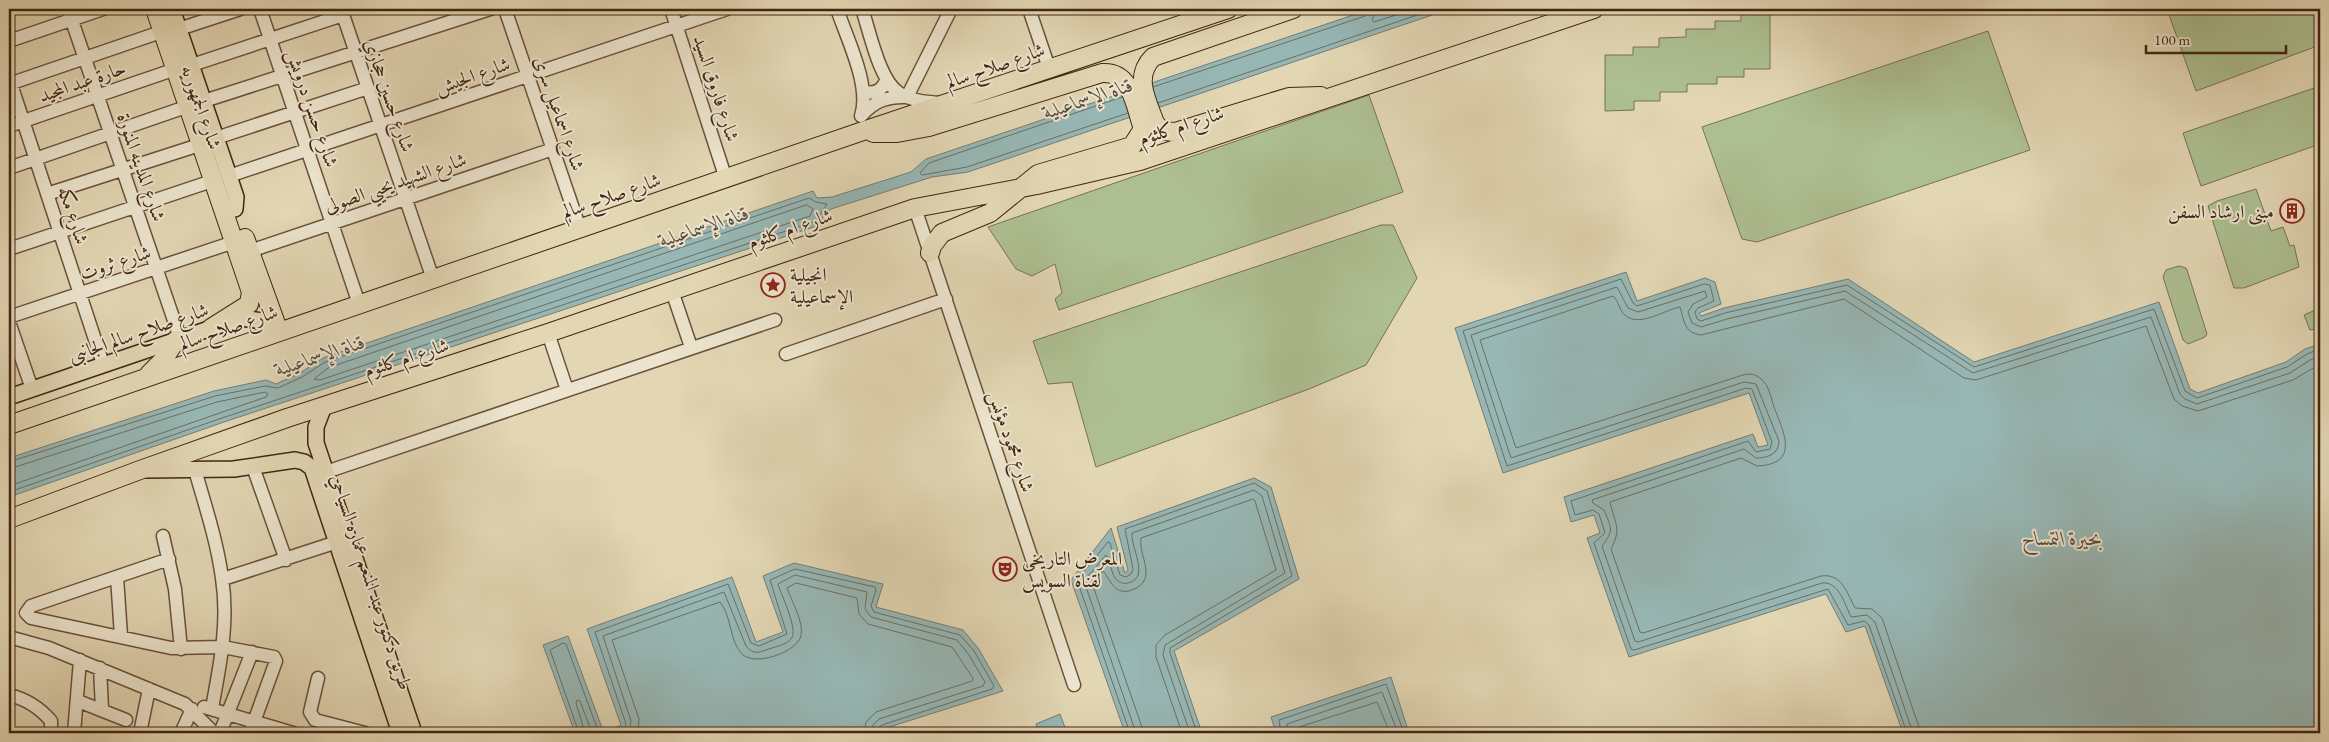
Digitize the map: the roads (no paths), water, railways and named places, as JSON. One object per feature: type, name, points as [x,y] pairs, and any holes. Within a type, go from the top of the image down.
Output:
[{"type":"highway","name":"شارع الجمهوريه","points":[[154,9],[230,212],[250,251],[279,332]]},
{"type":"highway","name":"شارع الجمهوريه","points":[[166,9],[230,212],[234,242],[251,292],[249,304],[211,328]]},
{"type":"highway","name":"شارع صلاح سالم","points":[[9,424],[843,138],[861,124],[948,104],[1195,14],[1228,9]]},
{"type":"highway","points":[[1134,82],[1153,57],[1294,9]]},
{"type":"highway","name":"شارع ام كلثوم","points":[[13,516],[324,406],[548,333],[915,208],[1020,189],[1140,161],[1594,9]]},
{"type":"highway","points":[[861,124],[897,133],[929,127],[1102,73],[1116,74],[1134,82],[1149,126]]},
{"type":"highway","points":[[1149,126],[1175,132],[1289,97],[1314,95],[1331,98]]},
{"type":"highway","points":[[930,253],[932,246],[942,233],[990,213],[1032,178],[1048,170],[1132,146],[1149,126]]},
{"type":"highway","points":[[142,379],[164,359],[178,339]]},
{"type":"main road","name":"شارع الجمهوريه","points":[[147,9],[214,207],[230,212],[236,197],[172,9]]},
{"type":"main road","name":"شارع صلاح سالم الجانبى","points":[[9,397],[241,318],[263,321],[279,332]]},
{"type":"main road","name":"طريق دكتور عبد المنعم عماره السياحي","points":[[324,406],[317,420],[315,435],[410,733]]},
{"type":"main road","name":"طريق دكتور عبد المنعم عماره السياحي","points":[[140,470],[253,467],[295,460],[308,464],[315,476],[337,542],[410,733]]},
{"type":"street","points":[[9,41],[70,14],[103,9]]},
{"type":"street","points":[[179,29],[240,9]]},
{"type":"street","name":"شارع حسن درويش","points":[[260,9],[359,304]]},
{"type":"street","points":[[204,101],[490,9]]},
{"type":"street","name":"شارع اسماعيل سرى","points":[[505,9],[580,229]]},
{"type":"street","name":"شارع فاروق السيد","points":[[671,9],[726,179]]},
{"type":"street","name":"شارع الجيش","points":[[229,176],[727,9]]},
{"type":"street","points":[[837,9],[864,91],[861,124]]},
{"type":"street","points":[[862,9],[886,80],[898,92],[907,97]]},
{"type":"street","points":[[907,97],[951,9]]},
{"type":"street","points":[[1029,9],[1049,68]]},
{"type":"street","points":[[192,65],[342,12]]},
{"type":"street","name":"شارع حسين حجازي","points":[[342,12],[433,279]]},
{"type":"street","name":"شارع المدينه المنورة","points":[[70,14],[136,207],[178,339]]},
{"type":"street","points":[[9,82],[155,34]]},
{"type":"street","name":"حارة عبد المجيد","points":[[9,126],[167,72]]},
{"type":"street","points":[[864,91],[871,93],[878,91],[886,80]]},
{"type":"street","name":"شارع مكه","points":[[9,82],[103,364]]},
{"type":"street","points":[[216,138],[368,88]]},
{"type":"street","points":[[861,124],[872,105],[885,99],[907,97],[948,104]]},
{"type":"street","points":[[9,168],[180,109]]},
{"type":"street","points":[[47,194],[193,147]]},
{"type":"street","name":"شارع الشهيد يحيي الصولى","points":[[250,251],[553,149]]},
{"type":"street","points":[[9,250],[206,183]]},
{"type":"street","name":"شارع محمود مؤنس","points":[[915,208],[1074,685]]},
{"type":"street","name":"شارع ثروت","points":[[9,317],[234,242]]},
{"type":"street","points":[[672,291],[691,347]]},
{"type":"street","points":[[786,354],[946,299]]},
{"type":"street","points":[[326,472],[775,320]]},
{"type":"street","points":[[9,322],[32,389]]},
{"type":"street","points":[[548,333],[568,390]]},
{"type":"street","points":[[253,467],[286,560]]},
{"type":"street","points":[[195,470],[223,579],[223,647],[212,708]]},
{"type":"street","points":[[163,536],[170,559],[178,611],[181,649]]},
{"type":"street","points":[[223,579],[337,542]]},
{"type":"street","points":[[170,559],[31,606],[26,613],[31,618],[181,649],[223,647],[252,652],[276,659],[250,733]]},
{"type":"street","points":[[116,577],[121,636]]},
{"type":"street","points":[[9,638],[38,644],[191,707],[212,708],[228,712],[293,733]]},
{"type":"street","points":[[220,733],[252,652]]},
{"type":"street","points":[[74,733],[80,660]]},
{"type":"street","points":[[100,668],[102,710]]},
{"type":"street","points":[[318,678],[310,712],[311,716],[315,720],[365,733]]},
{"type":"street","points":[[140,733],[149,689]]},
{"type":"street","points":[[9,692],[38,709],[51,721],[51,733]]},
{"type":"street","points":[[78,701],[126,720]]},
{"type":"street","points":[[181,733],[191,707]]},
{"type":"street","points":[[191,707],[214,733]]},
{"type":"water","points":[[1371,9],[1450,9],[968,172],[932,177],[831,209],[823,217],[823,224],[224,422],[9,497],[9,458],[214,391],[266,380],[276,384],[300,373],[323,358],[813,191],[817,198],[832,197],[911,172],[926,159]]},
{"type":"water","name":"بحيرة التمساح","points":[[1626,272],[1637,301],[1705,278],[1715,282],[1721,304],[1699,313],[1701,316],[1724,308],[1848,279],[1974,362],[2159,302],[2190,389],[2198,393],[2286,362],[2305,349],[2320,344],[2320,733],[1903,733],[1865,626],[1846,632],[1826,594],[1629,657],[1587,538],[1600,533],[1594,515],[1571,522],[1564,497],[1753,434],[1758,447],[1768,445],[1749,393],[1503,473],[1455,328]]},
{"type":"water","points":[[1254,478],[1271,487],[1299,579],[1174,651],[1202,733],[1125,733],[1071,580],[1111,528],[1125,573],[1128,570],[1117,527]]},
{"type":"water","points":[[794,563],[883,584],[876,607],[963,630],[978,648],[1003,691],[883,729],[884,733],[604,733],[621,725],[587,629],[732,577],[756,642],[783,632],[763,576]]},
{"type":"water","points":[[568,636],[604,733],[575,733],[543,645]]},
{"type":"water","points":[[1391,677],[1409,733],[1276,733],[1271,717]]},
{"type":"water","points":[[1060,714],[1067,733],[1028,733],[1038,730],[1036,724]]},
{"type":"place","name":"مبنى ارشاد السفن","points":[[2292,211]]},
{"type":"place","name":"انجيلية الإسماعيلية","points":[[773,285]]},
{"type":"place","name":"المعرض التاريخى لقناة السويس","points":[[1005,569]]},
{"type":"water label","name":"قناة الإسماعيلية","points":[[1088,98]]},
{"type":"water label","name":"قناة الإسماعيلية","points":[[704,226]]},
{"type":"water label","name":"قناة الإسماعيلية","points":[[320,355]]}]
